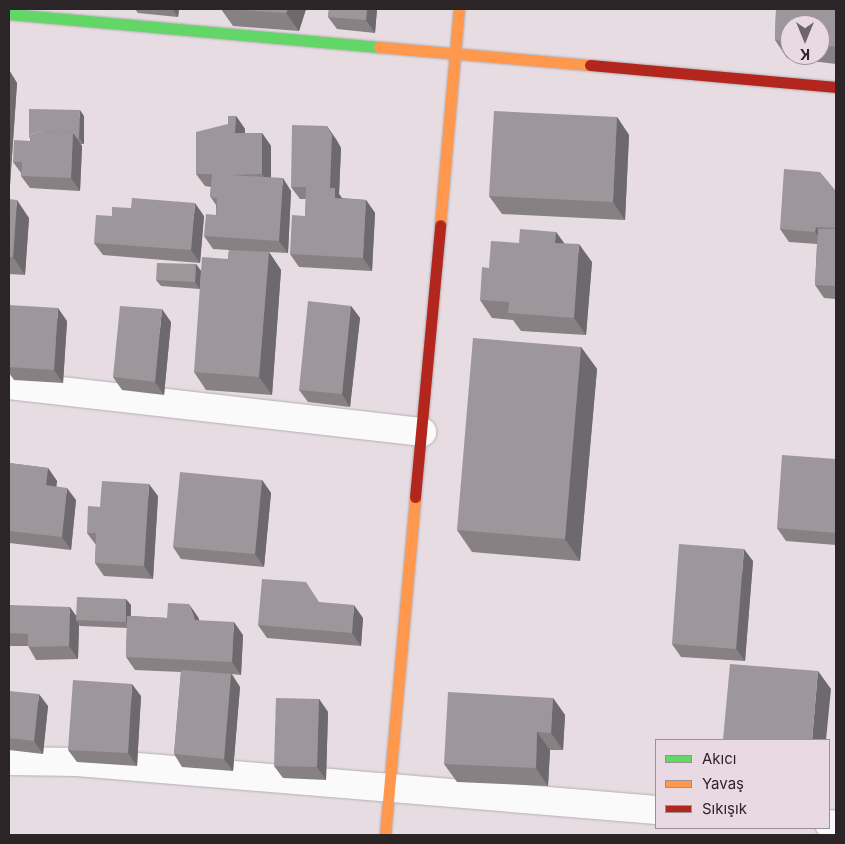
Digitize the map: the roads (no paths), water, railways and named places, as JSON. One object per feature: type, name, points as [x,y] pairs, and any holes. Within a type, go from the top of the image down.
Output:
[{"type":"street","points":[[385,835],[460,9]]},
{"type":"street","points":[[9,14],[836,87]]},
{"type":"street","points":[[9,385],[422,432]]},
{"type":"street","points":[[9,761],[77,762],[655,810]]}]
